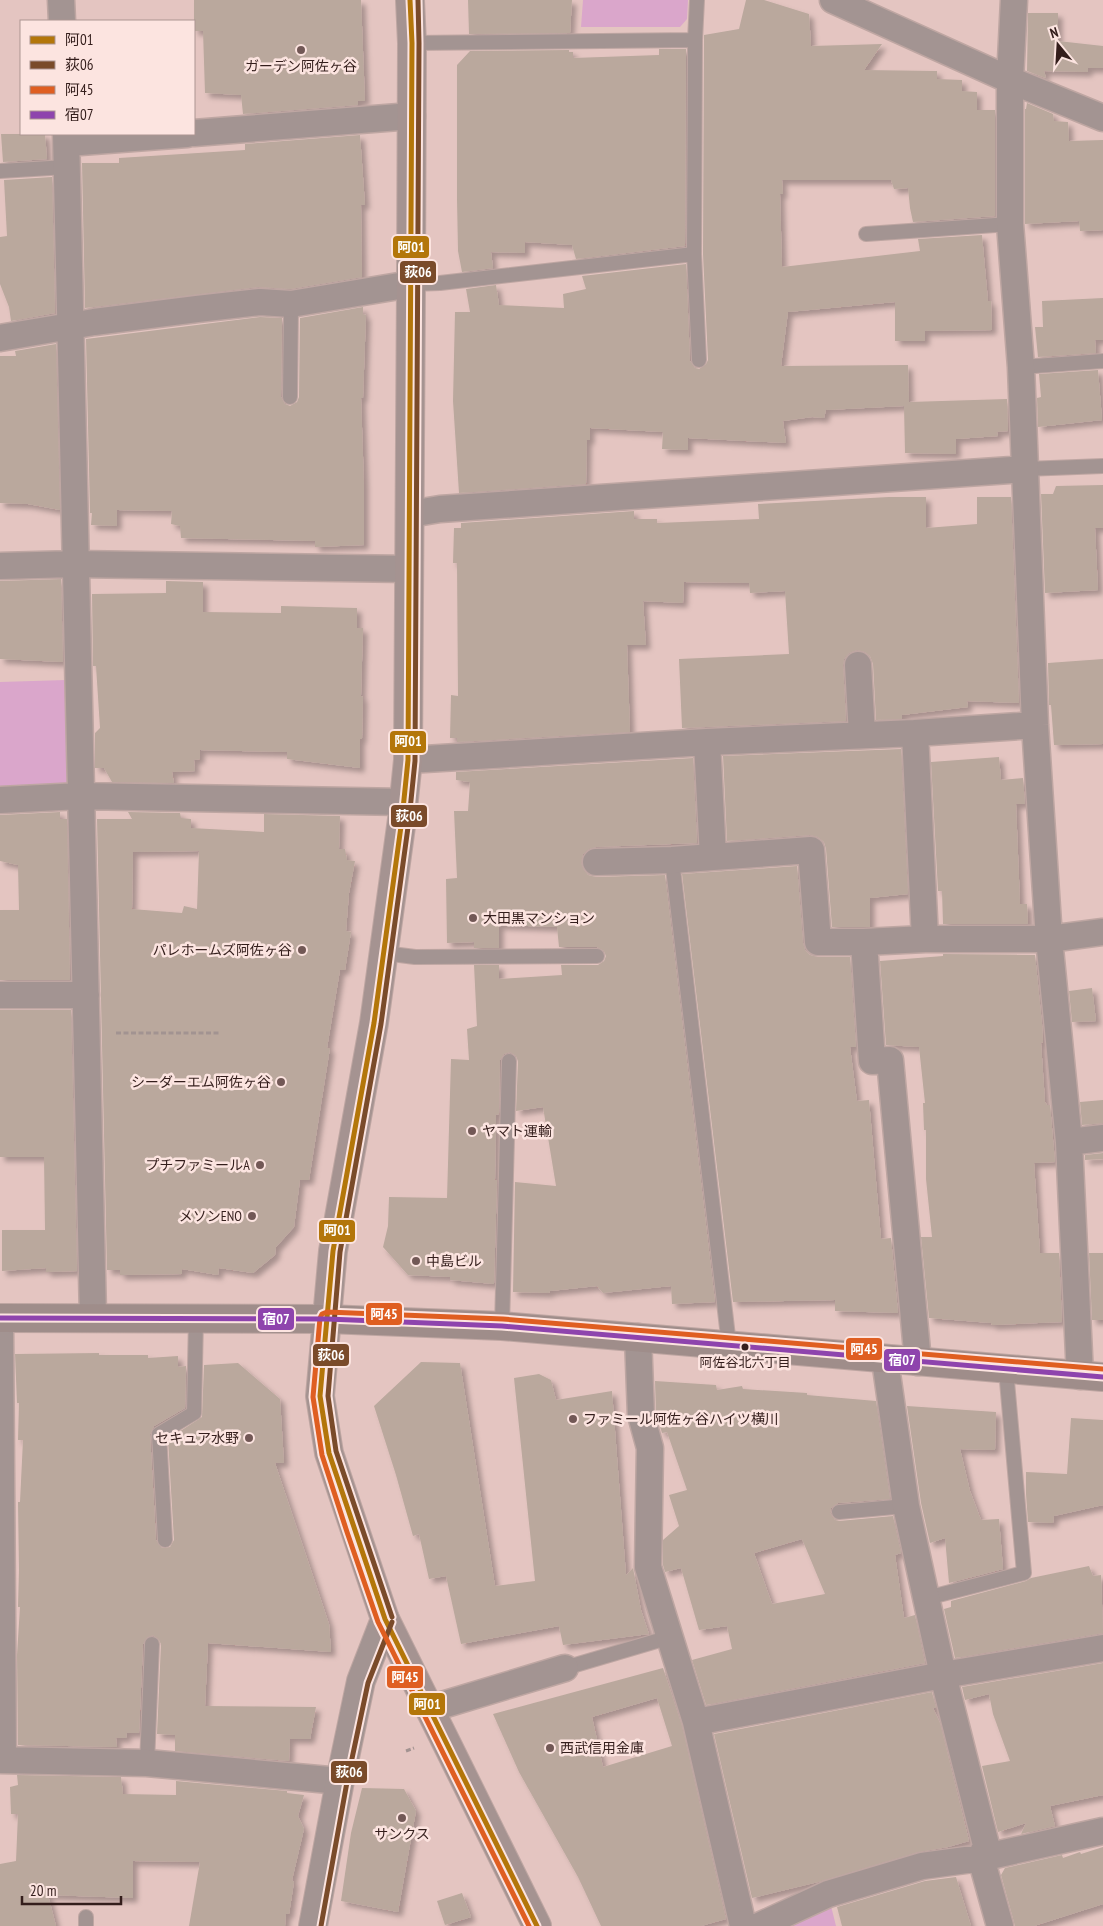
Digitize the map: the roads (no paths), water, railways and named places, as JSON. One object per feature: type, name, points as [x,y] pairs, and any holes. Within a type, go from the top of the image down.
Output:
[{"type":"main road","points":[[410,0],[412,116],[408,760],[374,1023],[333,1251],[320,1396],[329,1453],[385,1619],[537,1926]]},
{"type":"main road","points":[[0,1318],[327,1319],[502,1326],[885,1360],[1092,1376]]},
{"type":"street","points":[[61,0],[62,20]]},
{"type":"street","points":[[833,0],[1010,80],[1103,118]]},
{"type":"street","points":[[1014,0],[1010,80],[1010,224],[1021,367],[1034,724],[1049,939],[1092,1376]]},
{"type":"street","points":[[195,133],[412,116]]},
{"type":"street","points":[[94,1317],[75,564],[67,148],[178,135]]},
{"type":"street","points":[[0,338],[94,322],[260,302],[290,304],[411,284]]},
{"type":"street","points":[[410,514],[450,508],[1025,470]]},
{"type":"street","points":[[0,566],[75,564],[409,569]]},
{"type":"street","points":[[858,665],[862,735]]},
{"type":"street","points":[[408,760],[707,742],[915,733],[1034,724]]},
{"type":"street","points":[[915,733],[925,939]]},
{"type":"street","points":[[707,742],[712,857]]},
{"type":"street","points":[[0,800],[81,796],[404,802]]},
{"type":"street","points":[[596,862],[672,860],[810,850],[818,942],[925,939],[1049,939],[1103,932]]},
{"type":"street","points":[[864,942],[872,1061],[890,1060],[918,1362]]},
{"type":"street","points":[[0,995],[86,996]]},
{"type":"street","points":[[1069,1142],[1103,1138]]},
{"type":"street","points":[[0,1326],[1,1760],[147,1763],[340,1781]]},
{"type":"street","points":[[638,1337],[641,1414],[650,1448],[648,1567],[696,1722],[742,1926]]},
{"type":"street","points":[[885,1360],[906,1506],[943,1675],[986,1844],[981,1858],[1000,1926]]},
{"type":"street","points":[[313,1926],[361,1681],[385,1619]]},
{"type":"street","points":[[696,1722],[943,1675],[1103,1648]]},
{"type":"street","points":[[429,1709],[565,1668]]},
{"type":"street","points":[[759,1926],[837,1892],[922,1866],[981,1858],[1103,1831]]},
{"type":"lane","points":[[697,0],[695,40],[694,254],[699,360]]},
{"type":"lane","points":[[412,43],[695,40]]},
{"type":"lane","points":[[0,172],[67,148]]},
{"type":"lane","points":[[866,234],[1010,224]]},
{"type":"lane","points":[[411,284],[450,282],[694,254]]},
{"type":"lane","points":[[290,304],[290,397]]},
{"type":"lane","points":[[1021,367],[1103,361]]},
{"type":"lane","points":[[1025,470],[1103,466]]},
{"type":"lane","points":[[672,860],[729,1345]]},
{"type":"lane","points":[[384,953],[415,957],[597,956]]},
{"type":"lane","points":[[502,1326],[509,1061]]},
{"type":"lane","points":[[165,1540],[159,1434],[194,1413],[196,1319]]},
{"type":"lane","points":[[927,1598],[1024,1573],[1006,1370]]},
{"type":"lane","points":[[839,1512],[906,1506]]},
{"type":"lane","points":[[565,1668],[670,1638]]},
{"type":"lane","points":[[147,1763],[152,1644]]},
{"type":"place","name":"ガーデン阿佐ヶ谷","points":[[301,50]]},
{"type":"place","name":"大田黒マンション","points":[[473,918]]},
{"type":"place","name":"パレホームズ阿佐ヶ谷","points":[[302,950]]},
{"type":"place","name":"シーダーエム阿佐ヶ谷","points":[[281,1082]]},
{"type":"place","name":"ヤマト運輸","points":[[472,1131]]},
{"type":"place","name":"プチファミールA","points":[[260,1165]]},
{"type":"place","name":"メソンENO","points":[[252,1216]]},
{"type":"place","name":"中島ビル","points":[[416,1261]]},
{"type":"place","name":"阿佐谷北六丁目","points":[[745,1347]]},
{"type":"place","name":"ファミール阿佐ヶ谷ハイツ横川","points":[[573,1419]]},
{"type":"place","name":"セキュア水野","points":[[249,1438]]},
{"type":"place","name":"西武信用金庫","points":[[550,1748]]},
{"type":"place","name":"サンクス","points":[[402,1818]]}]
